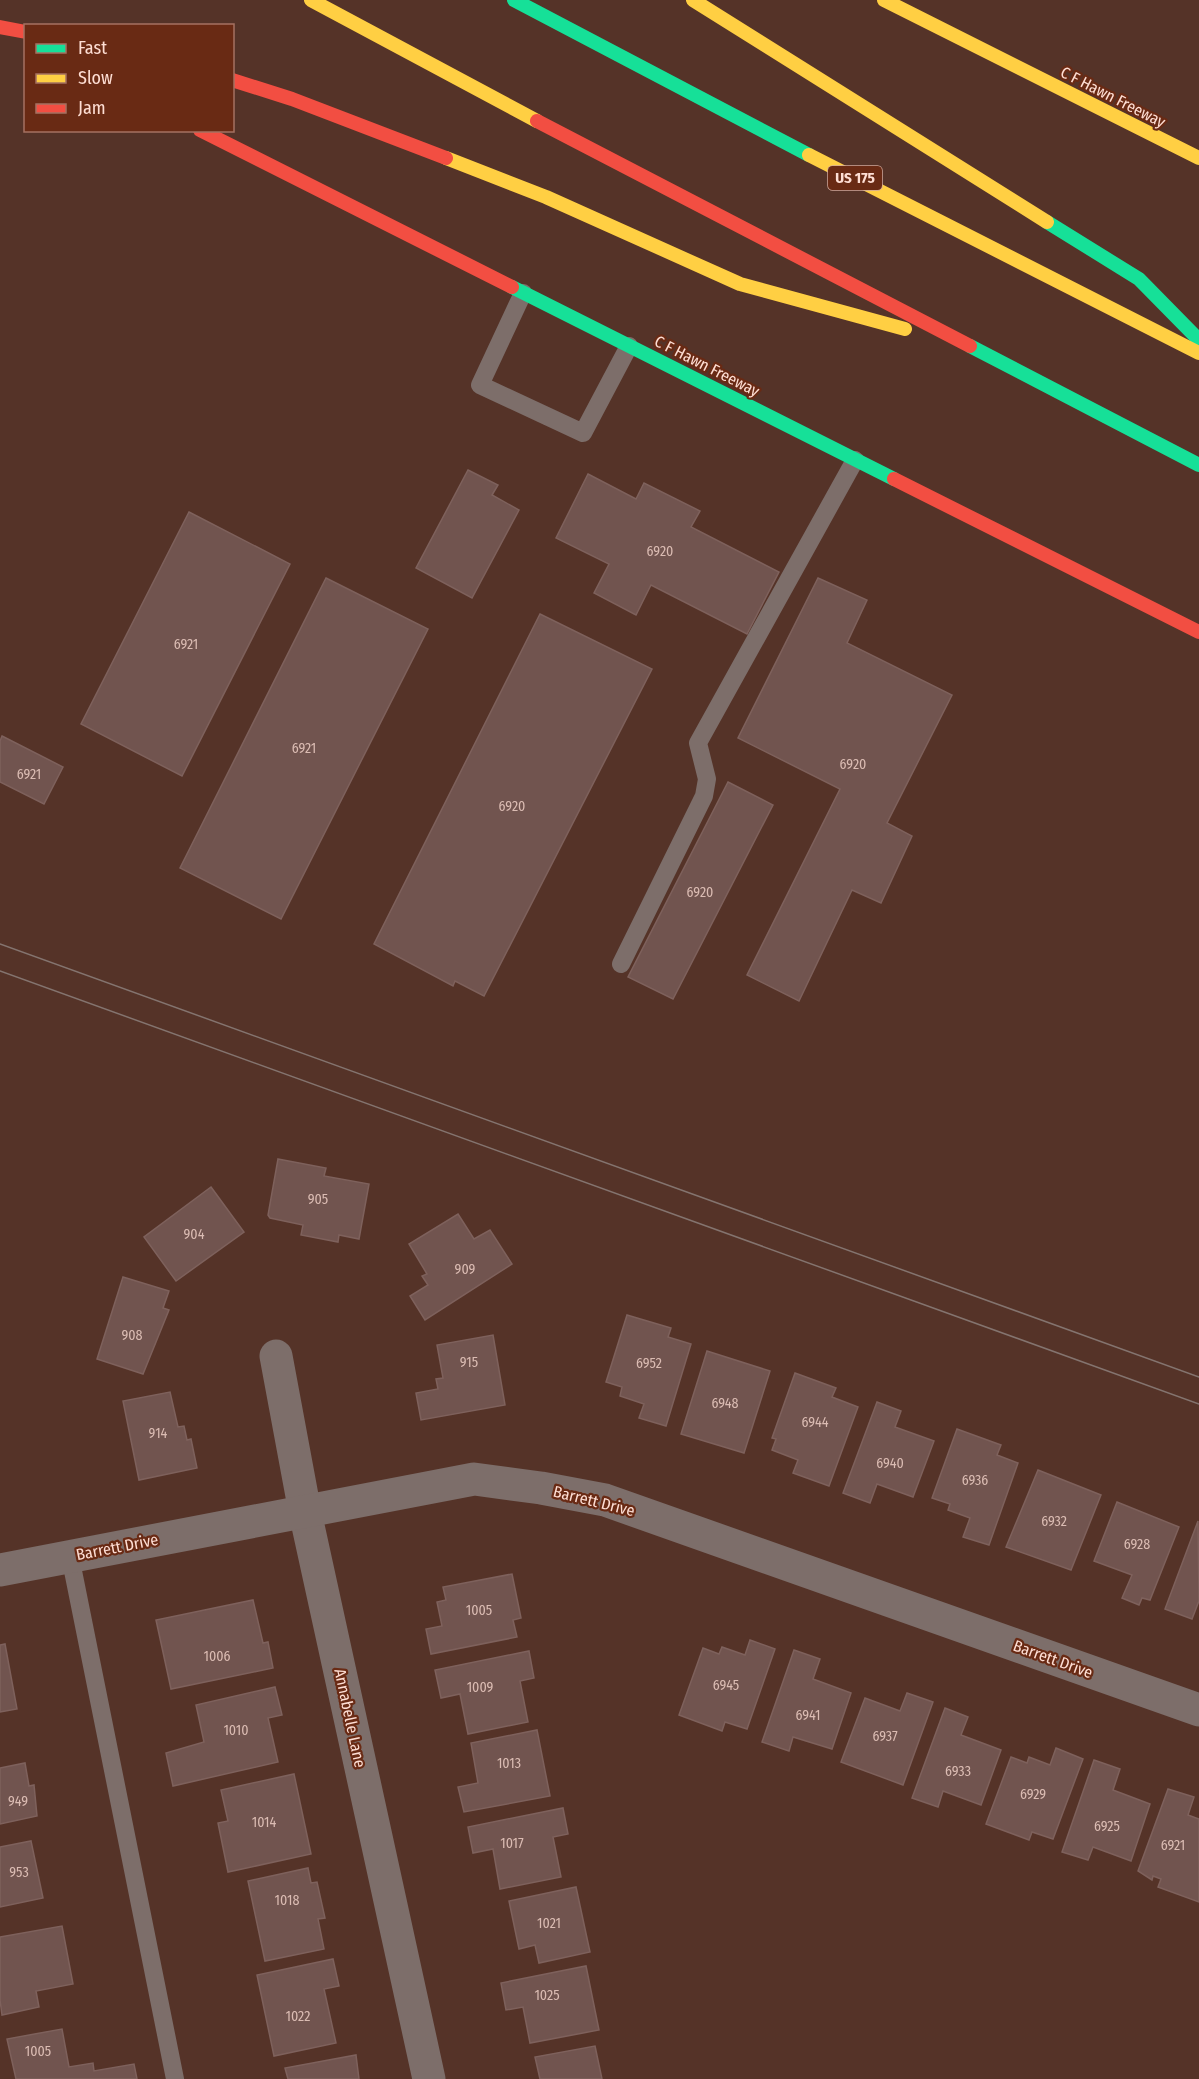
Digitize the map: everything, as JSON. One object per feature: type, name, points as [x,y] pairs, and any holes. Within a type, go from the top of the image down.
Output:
[{"type":"main road","points":[[311,0],[574,141],[1199,465]]},
{"type":"main road","name":"US 175","points":[[514,0],[738,119],[1199,352]]},
{"type":"main road","points":[[693,0],[1138,279],[1199,340]]},
{"type":"main road","name":"C F Hawn Freeway","points":[[884,0],[1199,158]]},
{"type":"main road","points":[[0,28],[24,32]]},
{"type":"main road","points":[[0,28],[24,42]]},
{"type":"main road","points":[[234,81],[302,103],[546,197],[740,284],[970,348]]},
{"type":"main road","name":"C F Hawn Freeway","points":[[204,132],[1199,632]]},
{"type":"street","name":"Annabelle Lane","points":[[276,1356],[305,1512],[429,2079]]},
{"type":"street","name":"Barrett Drive","points":[[0,1570],[474,1479],[542,1488],[605,1500],[1199,1710]]},
{"type":"lane","points":[[523,293],[480,385],[583,433],[629,346]]},
{"type":"lane","points":[[621,964],[704,796],[707,779],[698,743],[855,460]]},
{"type":"lane","points":[[70,1556],[175,2079]]},
{"type":"building","points":[[468,470],[498,485],[492,495],[519,510],[472,598],[416,568]]},
{"type":"building","points":[[588,474],[636,499],[644,483],[700,511],[691,527],[779,572],[747,634],[651,585],[636,615],[594,593],[609,564],[556,538]]},
{"type":"building","points":[[189,512],[290,564],[182,776],[81,724]]},
{"type":"building","points":[[326,578],[428,629],[281,919],[180,868]]},
{"type":"building","points":[[818,578],[867,600],[847,643],[952,695],[887,823],[912,836],[881,903],[852,890],[799,1001],[747,975],[840,789],[738,738]]},
{"type":"building","points":[[540,614],[652,669],[484,996],[455,981],[453,986],[374,944]]},
{"type":"building","points":[[2,736],[63,767],[44,804],[0,782]]},
{"type":"building","points":[[728,782],[773,805],[673,999],[628,977]]},
{"type":"building","points":[[278,1159],[326,1168],[324,1176],[369,1184],[359,1239],[339,1235],[338,1242],[301,1235],[303,1225],[270,1218],[268,1215]]},
{"type":"building","points":[[211,1187],[244,1232],[176,1281],[144,1237]]},
{"type":"building","points":[[458,1214],[474,1239],[490,1230],[512,1264],[425,1320],[410,1296],[428,1285],[422,1276],[427,1274],[409,1244]]},
{"type":"building","points":[[123,1277],[169,1291],[163,1308],[169,1310],[143,1374],[97,1359]]},
{"type":"building","points":[[627,1315],[671,1328],[668,1337],[691,1344],[666,1426],[639,1418],[644,1404],[620,1396],[622,1387],[606,1382]]},
{"type":"building","points":[[493,1335],[505,1405],[421,1420],[416,1393],[438,1389],[436,1379],[443,1378],[437,1345]]},
{"type":"building","points":[[707,1351],[770,1371],[744,1453],[681,1434]]},
{"type":"building","points":[[795,1373],[836,1388],[832,1397],[858,1407],[829,1486],[793,1473],[798,1460],[772,1450],[776,1439],[772,1438]]},
{"type":"building","points":[[170,1392],[178,1427],[184,1426],[187,1440],[191,1439],[197,1468],[139,1480],[123,1401]]},
{"type":"building","points":[[877,1402],[901,1411],[895,1427],[934,1441],[913,1497],[877,1484],[870,1503],[843,1493]]},
{"type":"building","points":[[957,1429],[1001,1445],[997,1455],[1018,1463],[989,1545],[963,1537],[970,1518],[948,1510],[950,1504],[932,1498]]},
{"type":"building","points":[[1038,1470],[1101,1495],[1071,1570],[1006,1547]]},
{"type":"building","points":[[1117,1502],[1179,1527],[1150,1600],[1142,1598],[1139,1605],[1122,1598],[1132,1575],[1094,1561]]},
{"type":"building","points":[[1198,1521],[1199,1601],[1192,1619],[1165,1609]]},
{"type":"building","points":[[512,1574],[521,1618],[513,1620],[517,1637],[431,1654],[426,1629],[442,1626],[437,1602],[446,1600],[443,1587]]},
{"type":"building","points":[[253,1600],[263,1643],[268,1642],[273,1668],[171,1689],[156,1620]]},
{"type":"building","points":[[750,1640],[775,1649],[747,1729],[725,1722],[722,1731],[679,1715],[703,1648],[719,1654],[722,1647],[745,1655]]},
{"type":"building","points":[[5,1644],[17,1709],[0,1712],[0,1645]]},
{"type":"building","points":[[794,1650],[820,1659],[813,1679],[851,1693],[832,1749],[793,1737],[789,1751],[762,1742]]},
{"type":"building","points":[[529,1651],[534,1678],[520,1681],[528,1722],[468,1734],[460,1694],[441,1698],[435,1670]]},
{"type":"building","points":[[275,1687],[282,1715],[268,1718],[278,1762],[173,1786],[166,1753],[204,1742],[196,1705]]},
{"type":"building","points":[[907,1693],[933,1702],[903,1785],[841,1762],[865,1698],[900,1711]]},
{"type":"building","points":[[945,1708],[968,1717],[961,1735],[1001,1750],[981,1805],[943,1791],[938,1807],[912,1798]]},
{"type":"building","points":[[537,1730],[550,1796],[464,1812],[458,1787],[478,1783],[471,1743]]},
{"type":"building","points":[[1056,1748],[1083,1759],[1053,1839],[1032,1832],[1029,1840],[986,1824],[1011,1757],[1027,1763],[1029,1757],[1050,1765]]},
{"type":"building","points":[[1094,1760],[1120,1769],[1113,1790],[1150,1804],[1131,1861],[1093,1847],[1088,1860],[1062,1852]]},
{"type":"building","points":[[25,1763],[29,1786],[34,1785],[37,1816],[0,1824],[0,1768]]},
{"type":"building","points":[[294,1774],[311,1854],[228,1872],[218,1823],[228,1821],[221,1790]]},
{"type":"building","points":[[1168,1789],[1194,1797],[1188,1815],[1199,1819],[1199,1902],[1158,1887],[1161,1879],[1153,1876],[1152,1880],[1138,1871]]},
{"type":"building","points":[[563,1808],[568,1834],[553,1837],[561,1877],[500,1889],[493,1849],[473,1853],[468,1827]]},
{"type":"building","points":[[31,1841],[43,1898],[0,1907],[0,1847]]},
{"type":"building","points":[[308,1868],[311,1883],[317,1882],[325,1918],[318,1919],[324,1949],[265,1961],[248,1881]]},
{"type":"building","points":[[576,1887],[590,1952],[539,1963],[535,1945],[519,1949],[509,1901]]},
{"type":"building","points":[[62,1926],[73,1984],[36,1991],[39,2007],[2,2015],[0,1937]]},
{"type":"building","points":[[333,1959],[339,1986],[324,1989],[336,2043],[274,2056],[257,1975]]},
{"type":"building","points":[[586,1966],[599,2030],[530,2043],[523,2007],[506,2010],[501,1983]]},
{"type":"building","points":[[62,2029],[69,2067],[93,2063],[94,2071],[134,2064],[137,2079],[16,2079],[7,2039]]},
{"type":"building","points":[[595,2046],[602,2079],[540,2079],[535,2057]]},
{"type":"building","points":[[356,2055],[359,2079],[288,2079],[285,2068]]},
{"type":"tram line","points":[[0,944],[1199,1377]]},
{"type":"tram line","points":[[0,971],[1199,1404]]},
{"type":"traffic: fast","points":[[514,0],[809,155]]},
{"type":"traffic: fast","points":[[1047,222],[1139,279],[1199,340]]},
{"type":"traffic: fast","points":[[512,287],[894,479]]},
{"type":"traffic: fast","points":[[970,346],[1199,465]]},
{"type":"traffic: slow","points":[[311,0],[537,121]]},
{"type":"traffic: slow","points":[[693,0],[1047,222]]},
{"type":"traffic: slow","points":[[884,0],[1199,158]]},
{"type":"traffic: slow","points":[[809,155],[1199,353]]},
{"type":"traffic: slow","points":[[446,158],[546,197],[740,284],[905,329]]},
{"type":"traffic: jam","points":[[0,27],[24,32]]},
{"type":"traffic: jam","points":[[234,81],[292,99],[446,158]]},
{"type":"traffic: jam","points":[[537,121],[970,346]]},
{"type":"traffic: jam","points":[[204,132],[512,287]]},
{"type":"traffic: jam","points":[[894,479],[1199,632]]}]
